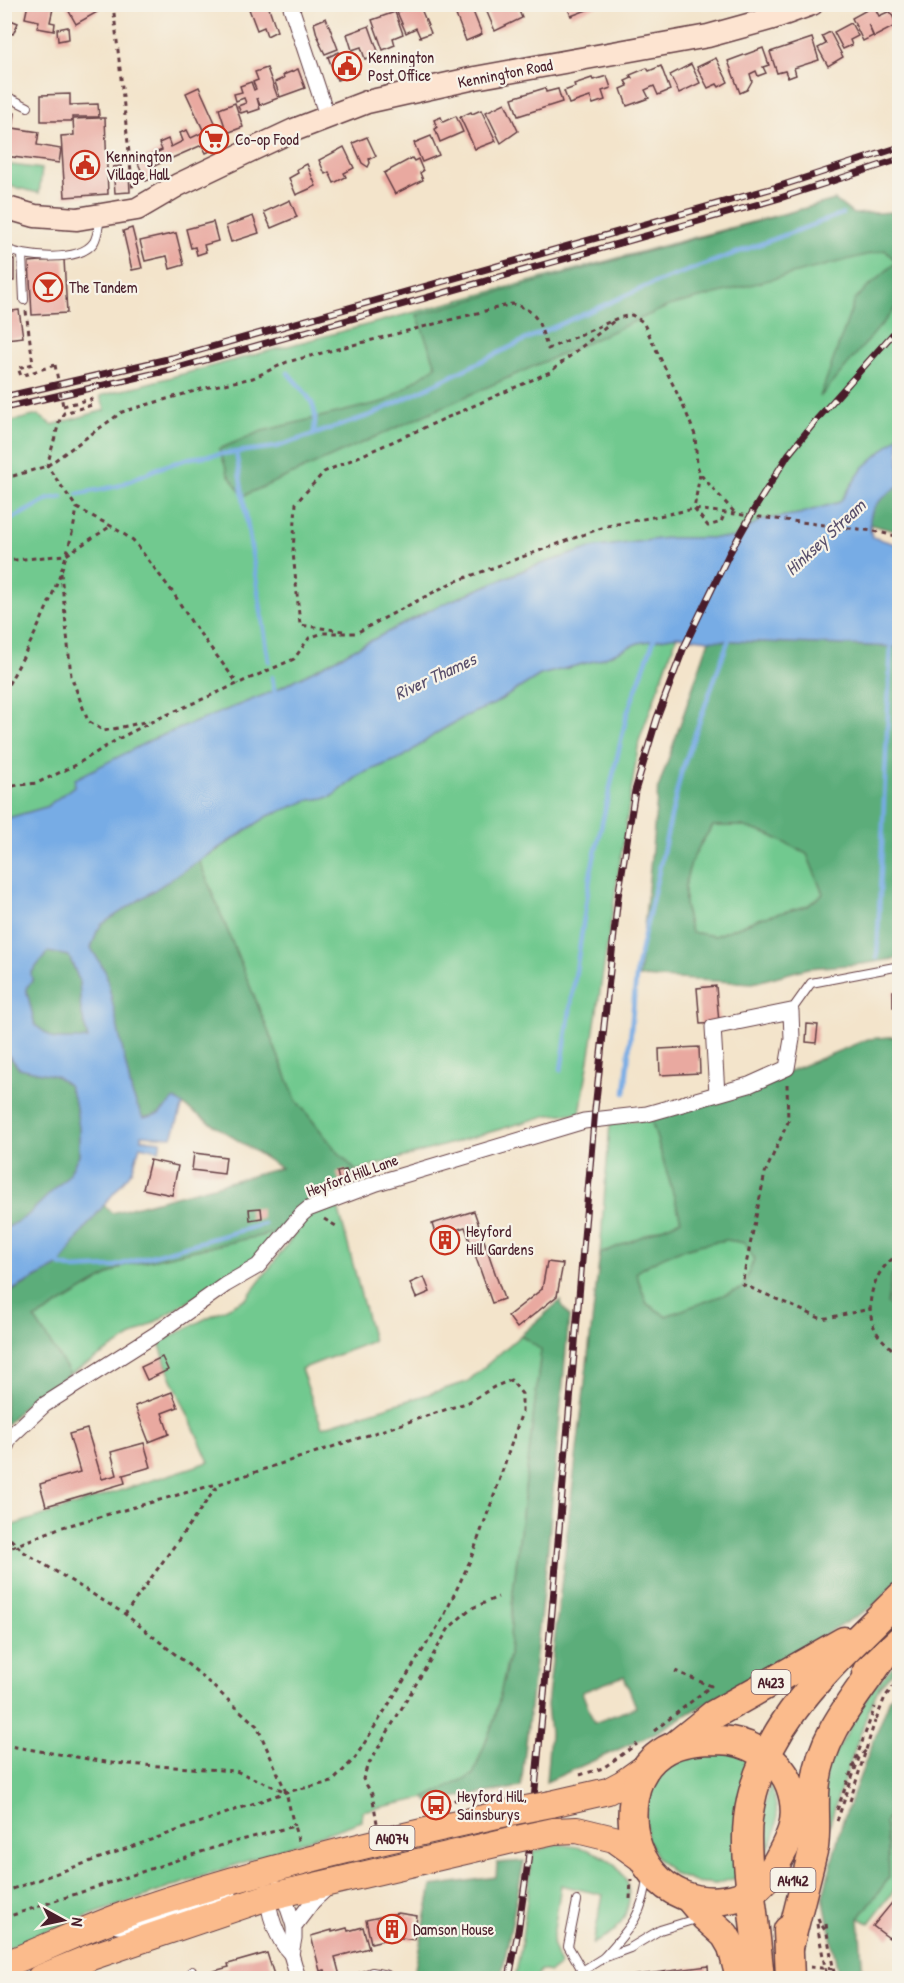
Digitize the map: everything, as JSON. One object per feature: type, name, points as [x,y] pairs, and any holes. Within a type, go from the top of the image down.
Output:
[{"type":"highway","name":"A423","points":[[721,1904],[747,1862],[748,1818],[755,1786],[765,1756],[790,1713],[826,1672],[900,1597]]},
{"type":"highway","name":"A423","points":[[663,1739],[713,1715],[872,1625]]},
{"type":"highway","points":[[796,1807],[788,1781],[777,1764],[748,1746],[733,1741],[663,1739],[661,1752],[644,1768],[635,1792],[632,1827],[639,1866],[669,1888],[721,1904],[762,1882],[776,1863],[790,1837],[796,1807],[798,1778],[803,1756],[827,1707],[893,1659]]},
{"type":"highway","points":[[789,1947],[817,1830],[816,1782],[823,1754],[837,1722],[893,1659]]},
{"type":"highway","name":"A4142","points":[[790,1978],[788,1905],[799,1846],[796,1807]]},
{"type":"highway","points":[[721,1904],[725,1935],[732,1947],[741,1978]]},
{"type":"highway","name":"A4142","points":[[721,1904],[760,1978]]},
{"type":"main road","name":"A4074","points":[[40,1978],[273,1886],[364,1845],[608,1791],[644,1768]]},
{"type":"main road","name":"A4074","points":[[4,1965],[134,1911],[273,1886],[335,1881],[554,1831],[577,1830],[614,1839],[639,1866]]},
{"type":"street","points":[[290,4],[327,116]]},
{"type":"street","name":"Kennington Road","points":[[4,207],[44,217],[77,219],[137,209],[178,185],[276,138],[367,102],[475,78],[708,36],[812,4]]},
{"type":"street","points":[[717,1094],[713,1027],[791,1011],[792,1039],[787,1068]]},
{"type":"street","name":"Heyford Hill Lane","points":[[4,1450],[10,1437],[44,1406],[156,1334],[225,1285],[258,1266],[308,1209],[382,1182],[584,1121],[647,1114],[749,1085],[787,1068]]},
{"type":"street","points":[[294,1926],[313,1901],[335,1881]]},
{"type":"street","points":[[273,1886],[294,1926],[291,1954],[298,1978]]},
{"type":"street","points":[[273,1886],[278,1937],[291,1954]]},
{"type":"lane","points":[[4,95],[28,107]]},
{"type":"lane","points":[[4,248],[22,254],[55,257],[84,251],[93,243],[98,233],[100,216]]},
{"type":"lane","points":[[22,254],[24,300]]},
{"type":"lane","points":[[791,1011],[811,983],[900,966]]},
{"type":"lane","points":[[603,1958],[626,1932],[642,1906],[639,1866]]},
{"type":"lane","points":[[577,1901],[568,1946],[582,1970]]},
{"type":"lane","points":[[571,1978],[603,1958],[630,1948],[660,1930],[686,1921],[721,1904]]},
{"type":"lane","points":[[357,1978],[372,1972],[387,1975],[387,1978]]},
{"type":"path","points":[[113,4],[133,191],[137,209]]},
{"type":"path","points":[[24,300],[33,364],[18,368],[21,376],[55,365],[63,406],[91,399],[92,405],[64,413],[60,419],[47,466],[77,508],[133,540],[238,684]]},
{"type":"path","points":[[4,475],[13,476],[47,466],[122,412],[206,388],[254,378],[287,362],[512,304],[525,307],[535,316],[549,350],[618,318],[633,315],[643,322],[695,435],[697,465],[700,474],[735,513]]},
{"type":"path","points":[[356,633],[300,625],[293,552],[296,503],[324,472],[550,372],[618,318]]},
{"type":"path","points":[[700,474],[694,509],[708,526],[721,522],[725,513]]},
{"type":"path","points":[[4,692],[22,660],[61,573],[73,533],[77,508]]},
{"type":"path","points":[[4,787],[37,783],[74,766],[155,720],[294,659],[309,638],[323,633],[356,633],[451,583],[607,526],[694,509],[874,531],[900,537]]},
{"type":"path","points":[[4,561],[66,555],[111,526]]},
{"type":"path","points":[[61,573],[71,676],[88,721],[104,731],[155,720]]},
{"type":"path","points":[[787,1068],[788,1122],[765,1173],[742,1284],[822,1319],[870,1309]]},
{"type":"path","points":[[900,1254],[880,1270],[872,1290],[870,1309],[878,1335],[900,1356]]},
{"type":"path","points":[[4,1551],[59,1528],[219,1484],[469,1402],[511,1380],[522,1394],[522,1412],[492,1503],[470,1561],[443,1618],[356,1758],[332,1782],[286,1792],[4,1892]]},
{"type":"path","points":[[125,1614],[219,1484]]},
{"type":"path","points":[[4,1533],[24,1552],[125,1614],[196,1671],[257,1726],[286,1792],[300,1844]]},
{"type":"path","points":[[377,1824],[372,1794],[363,1779],[367,1767],[448,1628],[470,1609],[498,1597]]},
{"type":"path","points":[[849,1801],[885,1697],[893,1659]]},
{"type":"path","points":[[663,1739],[711,1686],[675,1671]]},
{"type":"path","points":[[867,1749],[859,1758],[833,1828],[878,1698]]},
{"type":"path","points":[[870,1720],[876,1721]]},
{"type":"path","points":[[571,1778],[603,1768],[642,1740]]},
{"type":"path","points":[[4,1745],[112,1763],[236,1771],[286,1792]]},
{"type":"path","points":[[4,1918],[219,1846],[294,1826]]},
{"type":"path","points":[[639,1866],[631,1879],[630,1902],[642,1906]]},
{"type":"path","points":[[827,1933],[819,1923],[816,1910],[815,1918],[827,1978]]},
{"type":"path","points":[[826,1924],[835,1978]]},
{"type":"green space","points":[[4,164],[42,169],[39,193],[5,185]]},
{"type":"green space","points":[[835,200],[853,214],[899,212],[899,436],[863,468],[840,502],[799,514],[761,520],[733,538],[667,538],[591,548],[528,568],[434,608],[274,691],[151,740],[99,768],[46,807],[5,819],[4,423],[38,415],[52,425],[105,410],[100,396]]},
{"type":"green space","points":[[835,200],[853,214],[899,212],[899,304],[820,397],[855,299],[896,262],[885,250],[669,306],[243,496],[228,474],[219,449],[262,431],[386,401],[436,366],[417,315]]},
{"type":"green space","points":[[899,485],[899,532],[868,524],[874,504]]},
{"type":"green space","points":[[677,636],[639,741],[580,1113],[549,1115],[356,1171],[335,1149],[296,1100],[199,860],[268,816],[309,800],[332,797],[361,774],[403,757],[438,732],[494,704],[540,675],[598,660],[638,643]]},
{"type":"green space","points":[[709,640],[899,647],[900,852],[896,861],[900,862],[899,958],[862,964],[808,968],[753,983],[639,977],[658,789]],"holes":[[[713,826],[742,826],[770,835],[807,854],[823,894],[807,906],[761,918],[715,936],[691,932],[685,902],[685,889],[691,863]]]},
{"type":"green space","points":[[713,826],[742,826],[770,835],[807,854],[823,894],[807,906],[761,918],[714,936],[691,932],[685,902],[687,876],[697,851]]},
{"type":"green space","points":[[199,860],[296,1100],[335,1149],[356,1171],[278,1232],[123,1266],[35,1319],[70,1374],[29,1400],[5,1426],[5,1295],[60,1265],[104,1205],[112,1213],[281,1168],[175,1100],[159,1114],[143,1118],[132,1094],[106,973],[91,948],[102,924]]},
{"type":"green space","points":[[48,952],[69,956],[79,980],[81,1011],[88,1040],[54,1039],[35,1025],[26,988],[32,981],[31,973]]},
{"type":"green space","points":[[899,1036],[900,1269],[892,1275],[887,1303],[900,1315],[899,1579],[874,1606],[657,1732],[546,1782],[550,1733],[547,1705],[600,1254],[681,1220],[651,1119],[741,1091],[868,1039]],"holes":[[[727,1240],[745,1243],[754,1259],[743,1288],[666,1316],[647,1304],[636,1273],[680,1250]],[[624,1676],[636,1707],[594,1723],[582,1692]]]},
{"type":"green space","points":[[4,1051],[19,1068],[56,1076],[68,1085],[75,1102],[79,1127],[79,1155],[67,1177],[27,1216],[5,1229]]},
{"type":"green space","points":[[651,1119],[681,1220],[600,1254],[610,1123]]},
{"type":"green space","points":[[337,1203],[373,1341],[301,1369],[322,1427],[467,1382],[521,1335],[541,1350],[513,1593],[509,1655],[495,1718],[473,1775],[425,1798],[362,1811],[362,1821],[45,1931],[5,1950],[4,1528],[209,1462],[168,1370],[159,1342],[247,1298],[309,1215]]},
{"type":"green space","points":[[278,1232],[255,1261],[70,1374],[35,1319],[123,1266]]},
{"type":"green space","points":[[727,1240],[745,1243],[754,1259],[743,1288],[666,1316],[647,1304],[636,1273],[679,1250]]},
{"type":"green space","points":[[899,1269],[899,1315],[887,1304],[892,1275]]},
{"type":"green space","points":[[560,1301],[569,1317],[547,1557],[521,1787],[428,1802],[425,1798],[473,1775],[495,1718],[509,1655],[513,1593],[541,1350],[521,1335]]},
{"type":"green space","points":[[899,1660],[899,1665],[879,1687],[868,1712],[822,1851],[825,1772],[872,1689]]},
{"type":"green space","points":[[899,1686],[899,1756],[894,1763],[899,1773],[899,1799],[885,1823],[889,1878],[859,1918],[863,1978],[839,1978],[823,1896],[842,1823],[890,1698]]},
{"type":"green space","points":[[689,1751],[735,1753],[755,1764],[739,1877],[716,1884],[694,1882],[674,1874],[658,1859],[647,1840],[645,1797],[654,1777],[670,1761]]},
{"type":"green space","points":[[770,1783],[776,1807],[777,1827],[770,1846],[756,1866],[756,1849]]},
{"type":"green space","points":[[899,1799],[899,1884],[869,1923],[859,1918],[889,1878],[885,1823]]},
{"type":"green space","points":[[557,1844],[591,1851],[612,1863],[625,1879],[629,1899],[627,1909],[614,1931],[593,1944],[603,1895],[561,1885],[552,1943],[560,1965],[550,1972],[540,1970],[537,1978],[515,1978],[533,1852]]},
{"type":"green space","points":[[524,1861],[501,1978],[413,1978],[432,1886],[496,1877],[497,1863]]},
{"type":"water","points":[[899,436],[899,485],[875,506],[870,519],[870,527],[872,537],[899,545],[899,647],[709,640],[677,636],[638,643],[598,660],[540,675],[494,704],[438,732],[403,757],[361,774],[331,797],[309,800],[268,816],[102,924],[91,948],[106,973],[132,1094],[143,1118],[159,1114],[175,1099],[183,1105],[172,1137],[142,1135],[142,1139],[161,1141],[159,1150],[140,1146],[132,1171],[82,1232],[60,1265],[5,1294],[5,1229],[27,1216],[67,1177],[79,1155],[79,1127],[75,1102],[68,1085],[56,1076],[19,1068],[5,1051],[5,819],[46,807],[74,786],[75,779],[151,740],[274,691],[434,608],[529,568],[591,548],[667,538],[733,538],[761,520],[799,514],[840,502],[863,468]],"holes":[[[48,952],[69,956],[79,980],[81,1011],[88,1039],[54,1039],[35,1025],[26,988],[32,981],[31,973]]]},
{"type":"building","points":[[28,4],[54,4],[50,22],[55,23],[54,31],[37,28],[39,21],[25,18]]},
{"type":"building","points":[[65,4],[95,4],[99,11],[76,24]]},
{"type":"building","points":[[419,4],[431,33],[420,37],[416,28],[406,33],[397,12],[406,8],[404,6]]},
{"type":"building","points":[[495,4],[497,8],[507,4],[516,4],[522,18],[495,31],[484,5]]},
{"type":"building","points":[[566,4],[600,4],[600,5],[571,16]]},
{"type":"building","points":[[268,5],[277,31],[267,36],[264,27],[257,30],[249,9]]},
{"type":"building","points":[[874,6],[879,16],[890,11],[897,25],[874,37],[868,24],[873,36],[863,41],[852,18]]},
{"type":"building","points":[[472,9],[482,34],[466,41],[456,15]]},
{"type":"building","points":[[395,12],[403,34],[393,38],[395,45],[383,50],[372,20]]},
{"type":"building","points":[[326,18],[338,49],[325,54],[314,23]]},
{"type":"building","points":[[8,19],[18,23],[13,34],[4,31]]},
{"type":"building","points":[[851,23],[858,36],[850,40],[852,45],[843,49],[834,32]]},
{"type":"building","points":[[369,26],[379,54],[365,59],[361,47],[352,50],[347,34]]},
{"type":"building","points":[[68,27],[69,39],[58,41],[57,29]]},
{"type":"building","points":[[830,32],[843,57],[828,66],[818,48],[826,44],[822,36]]},
{"type":"building","points":[[812,38],[819,60],[794,68],[796,75],[788,78],[785,71],[777,73],[770,52]]},
{"type":"building","points":[[763,48],[769,65],[763,67],[766,73],[758,76],[756,71],[750,74],[752,81],[747,90],[740,93],[728,61]]},
{"type":"building","points":[[339,52],[342,60],[352,57],[358,73],[337,80],[328,57]]},
{"type":"building","points":[[716,58],[728,82],[719,87],[717,84],[708,88],[697,67]]},
{"type":"building","points":[[691,64],[700,83],[679,93],[670,75]]},
{"type":"building","points":[[661,66],[670,90],[658,95],[654,86],[645,90],[649,98],[627,106],[621,89],[628,86],[625,81],[632,78],[630,75],[647,68],[649,71]]},
{"type":"building","points":[[267,68],[278,98],[260,105],[257,98],[260,109],[241,113],[238,106],[246,103],[244,98],[236,101],[234,94],[242,92],[240,86],[251,82],[254,90],[256,89],[253,82],[258,80],[255,72]]},
{"type":"building","points":[[298,69],[305,88],[280,97],[275,82],[284,78],[283,75]]},
{"type":"building","points":[[607,76],[611,88],[602,91],[605,100],[593,104],[590,97],[569,104],[564,91],[575,87],[574,84]]},
{"type":"building","points":[[199,87],[226,147],[206,153],[202,145],[154,166],[158,176],[146,181],[137,161],[162,150],[159,143],[168,139],[171,147],[183,141],[180,133],[187,130],[191,138],[204,132],[186,93]]},
{"type":"building","points":[[545,88],[546,92],[558,89],[562,102],[518,116],[512,98]]},
{"type":"building","points":[[70,94],[70,105],[98,104],[99,117],[72,117],[72,121],[41,121],[41,95]]},
{"type":"building","points":[[235,103],[243,127],[227,133],[219,109]]},
{"type":"building","points":[[505,103],[518,131],[501,143],[486,112]]},
{"type":"building","points":[[481,110],[496,141],[475,149],[460,117]]},
{"type":"building","points":[[5,111],[15,113],[13,128],[39,132],[37,145],[61,149],[59,163],[5,156]]},
{"type":"building","points":[[456,116],[463,132],[440,142],[434,120],[441,117],[443,122]]},
{"type":"building","name":"Kennington Village Hall","points":[[105,118],[108,194],[65,197],[61,136],[74,135],[73,119]]},
{"type":"building","points":[[431,136],[439,155],[422,162],[414,143]]},
{"type":"building","points":[[367,137],[376,156],[369,159],[368,167],[362,163],[353,143]]},
{"type":"building","points":[[344,147],[354,168],[344,173],[346,177],[334,183],[329,172],[325,174],[319,160]]},
{"type":"building","points":[[412,158],[414,161],[418,159],[423,171],[420,173],[423,180],[395,194],[384,173]]},
{"type":"building","points":[[307,164],[316,186],[296,195],[289,178],[298,173],[297,169]]},
{"type":"building","points":[[121,166],[121,173],[129,172],[130,192],[115,193],[113,167]]},
{"type":"building","points":[[290,200],[297,217],[271,228],[264,212]]},
{"type":"building","points":[[253,216],[259,233],[231,242],[226,226]]},
{"type":"building","points":[[213,222],[218,241],[204,245],[206,252],[197,255],[195,247],[191,248],[186,229]]},
{"type":"building","points":[[132,228],[142,268],[132,270],[123,231]]},
{"type":"building","points":[[176,233],[184,265],[170,269],[167,256],[145,261],[140,241]]},
{"type":"building","points":[[4,259],[14,259],[14,281],[4,281]]},
{"type":"building","name":"The Tandem","points":[[64,259],[67,313],[32,315],[29,262]]},
{"type":"building","points":[[19,310],[23,337],[6,339],[5,333],[9,332],[6,312]]},
{"type":"building","points":[[716,986],[719,1023],[700,1024],[697,988]]},
{"type":"building","points":[[893,991],[900,991],[900,1007],[893,1007]]},
{"type":"building","points":[[807,1024],[818,1025],[816,1043],[806,1042]]},
{"type":"building","points":[[699,1047],[700,1073],[660,1075],[659,1049]]},
{"type":"building","points":[[194,1153],[226,1157],[224,1174],[192,1170]]},
{"type":"building","points":[[150,1160],[178,1166],[172,1195],[143,1189]]},
{"type":"building","points":[[346,1170],[349,1181],[340,1184],[337,1172]]},
{"type":"building","points":[[261,1208],[262,1218],[250,1220],[249,1209]]},
{"type":"building","points":[[474,1211],[504,1299],[492,1303],[465,1227],[450,1232],[455,1248],[441,1252],[432,1224]]},
{"type":"building","points":[[547,1262],[563,1264],[557,1296],[517,1328],[508,1316],[542,1289]]},
{"type":"building","points":[[424,1277],[430,1292],[416,1298],[410,1283]]},
{"type":"building","points":[[162,1357],[168,1370],[147,1380],[141,1367]]},
{"type":"building","points":[[172,1392],[178,1407],[162,1413],[169,1434],[149,1442],[135,1406]]},
{"type":"building","points":[[87,1429],[102,1479],[117,1475],[111,1452],[144,1443],[151,1467],[123,1475],[125,1483],[46,1506],[40,1484],[80,1472],[69,1434]]},
{"type":"building","points":[[900,1893],[900,1925],[889,1938],[873,1926]]},
{"type":"building","name":"Damson House","points":[[398,1913],[417,1916],[414,1940],[396,1937],[371,1943],[366,1920]]},
{"type":"building","points":[[363,1927],[369,1948],[335,1957],[340,1976],[327,1978],[325,1970],[320,1971],[311,1936],[332,1930],[332,1932],[347,1928],[348,1931]]},
{"type":"building","points":[[267,1953],[275,1978],[212,1978],[210,1972],[229,1967],[228,1964]]},
{"type":"building","points":[[708,1966],[709,1978],[631,1978],[630,1976]]},
{"type":"waterway","points":[[78,494],[118,486],[156,469],[190,458],[276,447],[371,415],[531,337],[652,284],[842,214]]},
{"type":"waterway","points":[[288,373],[314,407],[313,435]]},
{"type":"waterway","points":[[236,452],[269,661]]},
{"type":"waterway","points":[[4,523],[49,499],[62,497]]},
{"type":"waterway","points":[[625,1093],[637,967],[681,773],[730,636]]},
{"type":"waterway","points":[[561,1070],[591,871],[627,714],[655,637]]},
{"type":"waterway","points":[[877,958],[891,643]]},
{"type":"waterway","points":[[272,677],[275,695]]},
{"type":"waterway","points":[[60,1265],[73,1269],[112,1267],[264,1224]]},
{"type":"railway","points":[[4,397],[172,358],[777,187],[900,147]]},
{"type":"railway","points":[[4,408],[174,369],[780,198],[900,159]]},
{"type":"railway","points":[[509,1978],[528,1862],[595,1109],[618,897],[635,791],[657,718],[684,647],[729,554],[755,508],[788,455],[900,326]]},
{"type":"place","name":"Kennington Post Office","points":[[347,66]]},
{"type":"place","name":"Co-op Food","points":[[214,139]]},
{"type":"place","name":"Kennington Village Hall","points":[[85,165]]},
{"type":"place","name":"The Tandem","points":[[48,287]]},
{"type":"place","name":"Heyford Hill Gardens","points":[[445,1240]]},
{"type":"place","name":"Heyford Hill, Sainsburys","points":[[436,1805]]},
{"type":"place","name":"Damson House","points":[[392,1929]]},
{"type":"water label","name":"Hinksey Stream","points":[[825,537]]},
{"type":"water label","name":"River Thames","points":[[435,676]]}]
